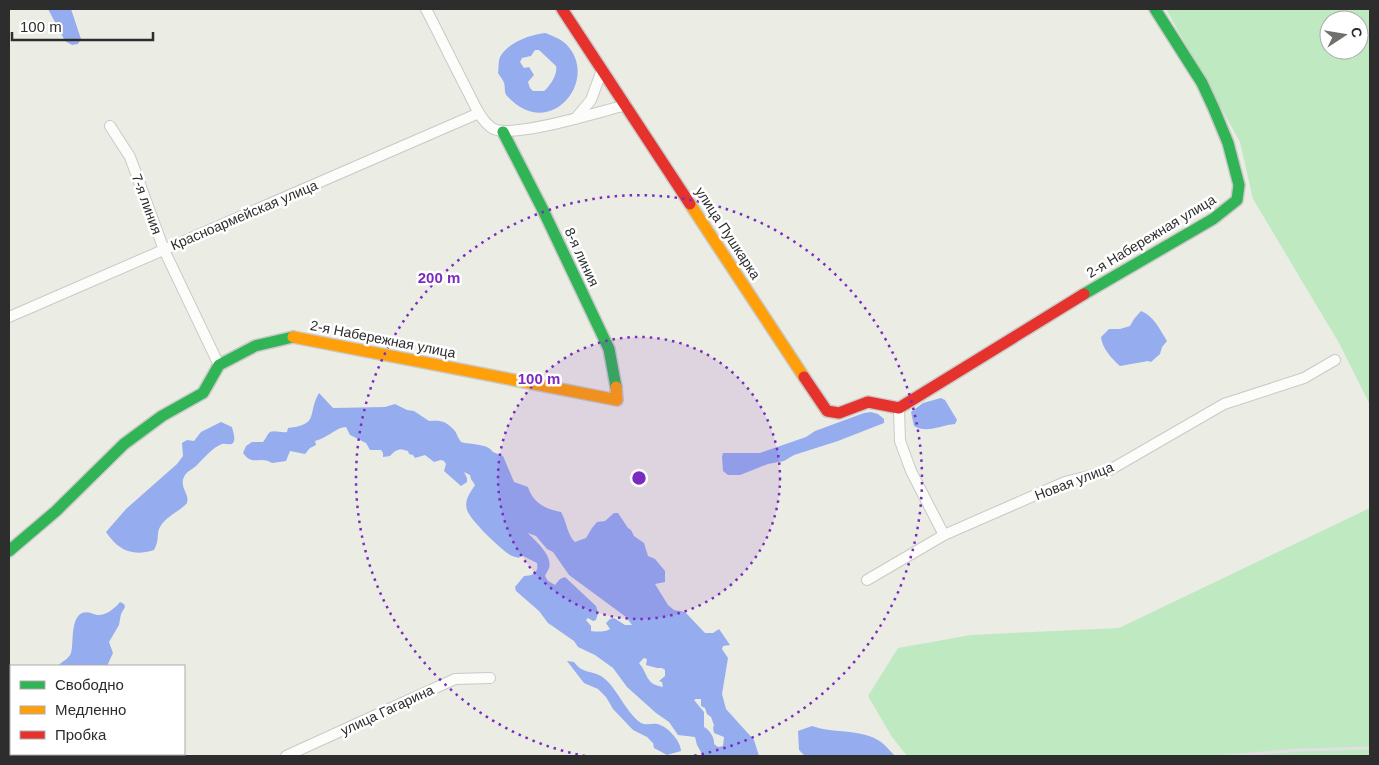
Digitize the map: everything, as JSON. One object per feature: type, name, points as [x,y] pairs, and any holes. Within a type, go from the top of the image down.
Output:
[{"type":"street","points":[[426,9],[479,113],[492,129],[503,132],[575,120],[626,105]]},
{"type":"street","name":"улица Пушкарка","points":[[562,9],[827,411],[839,414],[868,402],[899,408]]},
{"type":"street","name":"2-я Набережная улица","points":[[899,408],[1050,314],[1213,218],[1238,200],[1239,185],[1228,143],[1214,110],[1202,83],[1155,9]]},
{"type":"street","points":[[575,120],[591,100],[602,70]]},
{"type":"street","name":"Красноармейская улица","points":[[9,317],[479,113]]},
{"type":"street","name":"7-я линия","points":[[110,126],[130,157],[164,250],[219,365]]},
{"type":"street","name":"8-я линия","points":[[503,132],[543,210],[609,349],[614,370],[617,400]]},
{"type":"street","name":"2-я Набережная улица","points":[[219,365],[256,346],[295,337],[617,400]]},
{"type":"street","name":"Новая улица","points":[[867,580],[944,535],[1064,482],[1108,471],[1224,404],[1304,378],[1335,360]]},
{"type":"street","points":[[9,551],[56,511],[124,444],[162,416],[203,393],[219,365]]},
{"type":"street","points":[[899,408],[900,441],[910,470],[944,535]]},
{"type":"street","name":"улица Гагарина","points":[[286,756],[456,679],[490,678]]},
{"type":"green space","points":[[1166,9],[1370,9],[1370,405],[1339,343],[1253,199],[1240,142]]},
{"type":"green space","points":[[1370,508],[1370,756],[907,756],[892,737],[868,696],[898,648],[971,635],[1119,628]]},
{"type":"water","points":[[48,9],[71,9],[81,39],[78,44],[72,45],[65,41]]},
{"type":"water","points":[[546,33],[566,44],[575,58],[578,73],[574,88],[566,100],[554,109],[540,113],[524,109],[508,97],[505,92],[504,82],[498,73],[500,57],[508,47],[527,37]],"holes":[[[535,50],[539,50],[556,66],[556,73],[544,91],[533,91],[528,82],[534,75],[529,67],[524,68],[520,62],[522,58],[531,56]]]},
{"type":"water","points":[[1141,311],[1153,320],[1167,341],[1162,347],[1160,354],[1151,362],[1120,366],[1105,349],[1101,337],[1109,329],[1120,329],[1130,326]]},
{"type":"water","points":[[319,393],[333,408],[385,407],[395,404],[414,411],[429,421],[446,423],[455,431],[461,442],[487,447],[503,456],[514,482],[528,487],[530,493],[540,504],[561,512],[575,542],[586,538],[597,522],[605,521],[614,513],[618,513],[634,536],[644,543],[648,556],[655,559],[665,571],[665,582],[655,584],[668,605],[674,610],[685,612],[705,633],[713,633],[719,629],[730,645],[723,646],[722,649],[728,658],[722,694],[726,709],[754,740],[759,756],[703,756],[695,737],[678,735],[669,722],[627,687],[613,668],[595,655],[578,647],[574,641],[548,623],[539,611],[516,591],[515,587],[524,576],[536,572],[537,563],[521,555],[519,558],[507,553],[469,515],[466,503],[475,485],[470,475],[464,472],[467,482],[461,486],[444,471],[446,464],[444,461],[434,462],[425,455],[415,458],[408,451],[403,450],[398,450],[390,456],[383,457],[381,450],[370,450],[366,443],[350,435],[346,427],[342,427],[315,441],[316,445],[305,454],[290,451],[286,461],[272,463],[263,460],[253,460],[243,453],[246,446],[252,442],[263,442],[270,432],[287,432],[288,428],[305,424],[311,417]],"holes":[[[528,533],[536,536],[547,549],[553,552],[569,575],[626,617],[632,625],[625,625],[614,618],[606,623],[610,629],[601,632],[591,631],[591,626],[586,620],[588,618],[593,621],[596,620],[598,613],[596,606],[565,577],[560,579],[555,585],[548,581],[545,576],[550,563],[546,553]],[[644,658],[647,659],[646,665],[665,670],[665,676],[659,681],[662,682],[663,687],[653,684],[639,663]],[[701,699],[701,706],[705,708],[707,714],[711,717],[714,733],[724,737],[723,746],[718,747],[714,744],[714,739],[704,727],[704,712],[694,700]]]},
{"type":"water","points":[[941,398],[945,400],[957,420],[955,424],[929,429],[914,426],[911,412],[923,403]]},
{"type":"water","points":[[871,412],[878,414],[884,419],[884,423],[838,441],[794,455],[784,461],[768,464],[740,475],[728,475],[723,471],[723,453],[760,453],[806,437],[815,431]]},
{"type":"water","points":[[221,422],[232,427],[234,441],[232,444],[222,444],[215,448],[185,475],[183,484],[188,500],[187,503],[163,523],[159,530],[154,550],[139,553],[132,552],[115,543],[106,532],[126,509],[177,464],[183,456],[182,443],[187,440],[194,441],[201,432]]},
{"type":"water","points":[[120,602],[125,607],[121,614],[119,625],[109,642],[113,653],[107,665],[59,665],[71,653],[74,626],[78,616],[86,612],[97,615],[104,614]]},
{"type":"water","points":[[567,661],[574,662],[580,668],[601,676],[635,718],[643,724],[658,724],[667,729],[677,740],[681,751],[667,755],[654,748],[653,743],[647,737],[633,730],[613,709],[606,697],[598,689],[584,683]]},
{"type":"water","points":[[812,726],[865,735],[881,742],[895,756],[805,756],[799,750],[798,731]]},
{"type":"railway","points":[[1225,756],[1299,750],[1370,748]]},
{"type":"traffic: fast","points":[[1084,294],[1213,219],[1237,200],[1239,185],[1228,143],[1214,109],[1202,83],[1155,9]]},
{"type":"traffic: fast","points":[[503,132],[543,210],[609,349],[616,387]]},
{"type":"traffic: fast","points":[[9,551],[56,511],[124,444],[162,416],[203,393],[219,365],[255,346],[293,337]]},
{"type":"traffic: slow","points":[[690,204],[804,377]]},
{"type":"traffic: slow","points":[[293,337],[617,400],[616,387]]},
{"type":"traffic: jam","points":[[562,9],[690,204]]},
{"type":"traffic: jam","points":[[804,377],[827,411],[839,413],[868,402],[899,408],[1084,294]]}]
